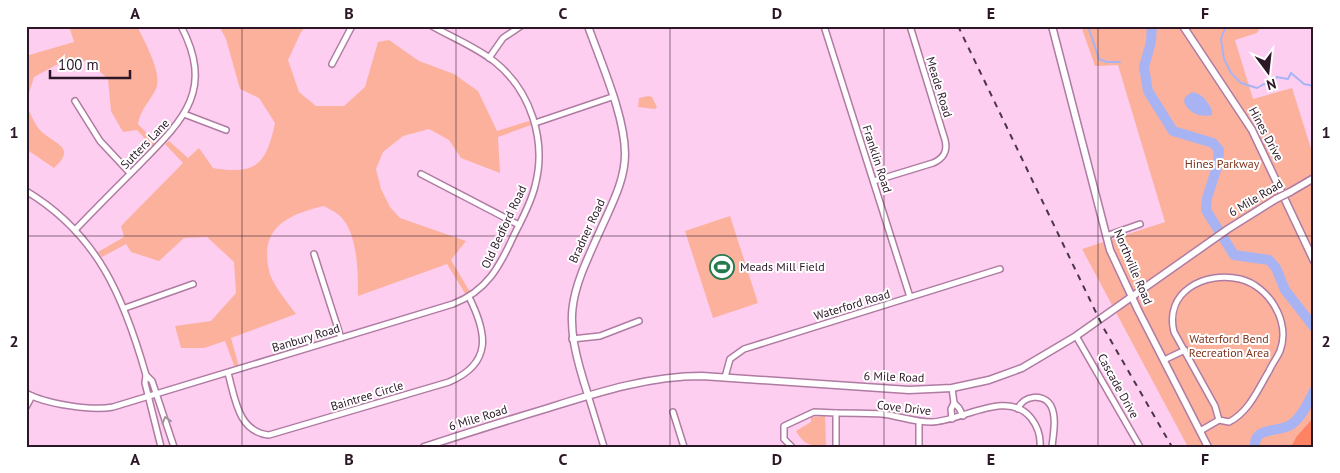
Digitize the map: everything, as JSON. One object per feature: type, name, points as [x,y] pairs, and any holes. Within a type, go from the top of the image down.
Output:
[{"type":"street","name":"Sutters Lane","points":[[75,230],[173,130],[184,114],[192,96],[195,71],[192,50],[181,26]]},
{"type":"street","points":[[332,64],[352,26]]},
{"type":"street","name":"Old Bedford Road","points":[[432,26],[490,58],[504,70],[518,86],[535,123],[539,148],[538,175],[532,196],[519,225],[496,272],[469,297]]},
{"type":"street","points":[[490,58],[503,38],[521,26]]},
{"type":"street","name":"Bradner Road","points":[[588,26],[623,136],[623,173],[617,195],[576,285],[571,311],[572,338],[604,447]]},
{"type":"street","name":"Franklin Road","points":[[824,26],[910,297]]},
{"type":"street","name":"Meade Road","points":[[874,181],[934,163],[944,154],[945,140],[910,26]]},
{"type":"street","name":"Northville Road","points":[[1052,26],[1106,236],[1132,297],[1208,447]]},
{"type":"street","name":"Hines Drive","points":[[1183,26],[1252,130],[1314,261]]},
{"type":"street","points":[[535,123],[612,97]]},
{"type":"street","points":[[75,101],[100,141],[130,174]]},
{"type":"street","points":[[184,114],[209,126],[226,130]]},
{"type":"street","points":[[421,174],[519,225]]},
{"type":"street","name":"6 Mile Road","points":[[424,447],[588,395],[633,383],[674,377],[725,377],[876,388],[952,388],[1006,374],[1035,361],[1076,336],[1228,228],[1314,178]]},
{"type":"street","points":[[26,191],[48,205],[75,230],[103,265],[125,308],[146,375],[152,382],[157,394],[174,447]]},
{"type":"street","points":[[1106,236],[1140,224]]},
{"type":"street","points":[[314,254],[341,338]]},
{"type":"street","name":"Waterford Road","points":[[725,377],[730,359],[744,349],[1000,269]]},
{"type":"street","points":[[1200,431],[1220,420],[1230,422],[1245,410],[1280,351],[1283,326],[1278,311],[1256,286],[1240,279],[1222,278],[1205,280],[1182,294],[1173,305],[1170,319],[1174,332],[1215,406],[1220,420]]},
{"type":"street","points":[[125,308],[193,284]]},
{"type":"street","name":"Banbury Road","points":[[29,395],[48,402],[103,409],[228,373],[469,297]]},
{"type":"street","name":"Baintree Circle","points":[[228,373],[244,421],[254,432],[270,435],[439,385],[468,371],[481,351],[484,340],[482,324],[469,297]]},
{"type":"street","points":[[572,338],[600,336],[639,321]]},
{"type":"street","name":"Cascade Drive","points":[[1076,336],[1140,447]]},
{"type":"street","points":[[1164,360],[1185,350]]},
{"type":"street","points":[[146,375],[145,383],[161,447]]},
{"type":"street","points":[[952,388],[954,403],[951,409],[952,419]]},
{"type":"street","points":[[26,407],[29,395]]},
{"type":"street","points":[[1040,447],[1036,424],[1028,415],[1018,409],[1027,399],[1038,397],[1046,400],[1051,407],[1054,420],[1052,447]]},
{"type":"street","points":[[954,403],[960,408],[963,416]]},
{"type":"street","name":"Cove Drive","points":[[792,447],[784,439],[784,426],[814,412],[882,414],[919,422],[952,419],[1002,405],[1018,409]]},
{"type":"street","points":[[673,412],[684,447]]},
{"type":"street","points":[[836,413],[836,447]]},
{"type":"street","points":[[919,422],[919,446]]},
{"type":"green space","points":[[69,26],[137,26],[152,57],[157,75],[156,89],[143,110],[138,124],[156,143],[152,146],[137,130],[123,132],[111,111],[108,79],[88,61],[58,64],[34,77],[26,103],[26,56],[74,42]]},
{"type":"green space","points":[[219,26],[306,26],[301,32],[288,60],[299,92],[316,106],[344,106],[365,87],[378,42],[389,40],[419,61],[454,74],[478,91],[497,131],[529,121],[531,125],[498,137],[500,173],[461,158],[449,140],[429,129],[403,136],[383,152],[376,169],[381,189],[390,207],[400,218],[466,241],[451,260],[470,292],[466,295],[447,264],[358,296],[356,254],[350,232],[340,216],[324,206],[289,218],[273,233],[268,243],[267,255],[270,275],[280,293],[296,314],[231,338],[239,367],[235,368],[225,341],[204,348],[181,348],[175,326],[211,321],[236,293],[234,262],[207,237],[184,238],[159,261],[131,252],[126,244],[102,257],[98,252],[124,237],[121,226],[183,163],[165,144],[169,141],[188,158],[199,148],[213,168],[228,170],[240,170],[257,164],[268,149],[275,123],[259,98],[240,89],[226,39]]},
{"type":"green space","points":[[1081,26],[1261,26],[1257,33],[1235,40],[1253,99],[1292,88],[1314,158],[1314,447],[1188,447],[1082,249],[1165,222],[1118,65],[1095,66]]},
{"type":"green space","points":[[652,97],[657,107],[655,109],[638,107],[639,98]]},
{"type":"green space","points":[[26,105],[39,129],[64,150],[61,161],[54,168],[26,149]]},
{"type":"green space","name":"Meads Mill Field","points":[[730,216],[758,303],[713,318],[685,231]]},
{"type":"green space","points":[[825,416],[826,446],[812,445],[805,442],[796,431],[811,422],[811,417]]},
{"type":"shaded area","points":[[1314,417],[1314,447],[1291,447],[1297,436]]},
{"type":"water","points":[[1192,92],[1204,98],[1212,110],[1212,115],[1199,115],[1189,109],[1184,102],[1185,97]]},
{"type":"waterway","points":[[1088,26],[1099,59],[1107,62],[1120,62]]},
{"type":"waterway","points":[[1152,26],[1151,42],[1144,67],[1148,91],[1173,131],[1213,143],[1219,150],[1218,164],[1207,198],[1206,210],[1234,255],[1269,260],[1276,268],[1285,290],[1314,327]]},
{"type":"waterway","points":[[1226,26],[1221,39],[1224,59],[1231,73],[1241,83],[1257,88],[1264,84],[1272,86],[1276,77],[1288,79],[1291,73],[1304,84],[1314,86]]},
{"type":"waterway","points":[[1255,447],[1256,440],[1263,432],[1287,427],[1296,421],[1305,409],[1314,391]]},
{"type":"railway","points":[[958,26],[1103,327],[1172,447]]},
{"type":"place","name":"Meads Mill Field","points":[[722,267]]},
{"type":"park label","name":"Hines Parkway","points":[[1222,164]]},
{"type":"park label","name":"Waterford Bend Recreation Area","points":[[1229,346]]}]
